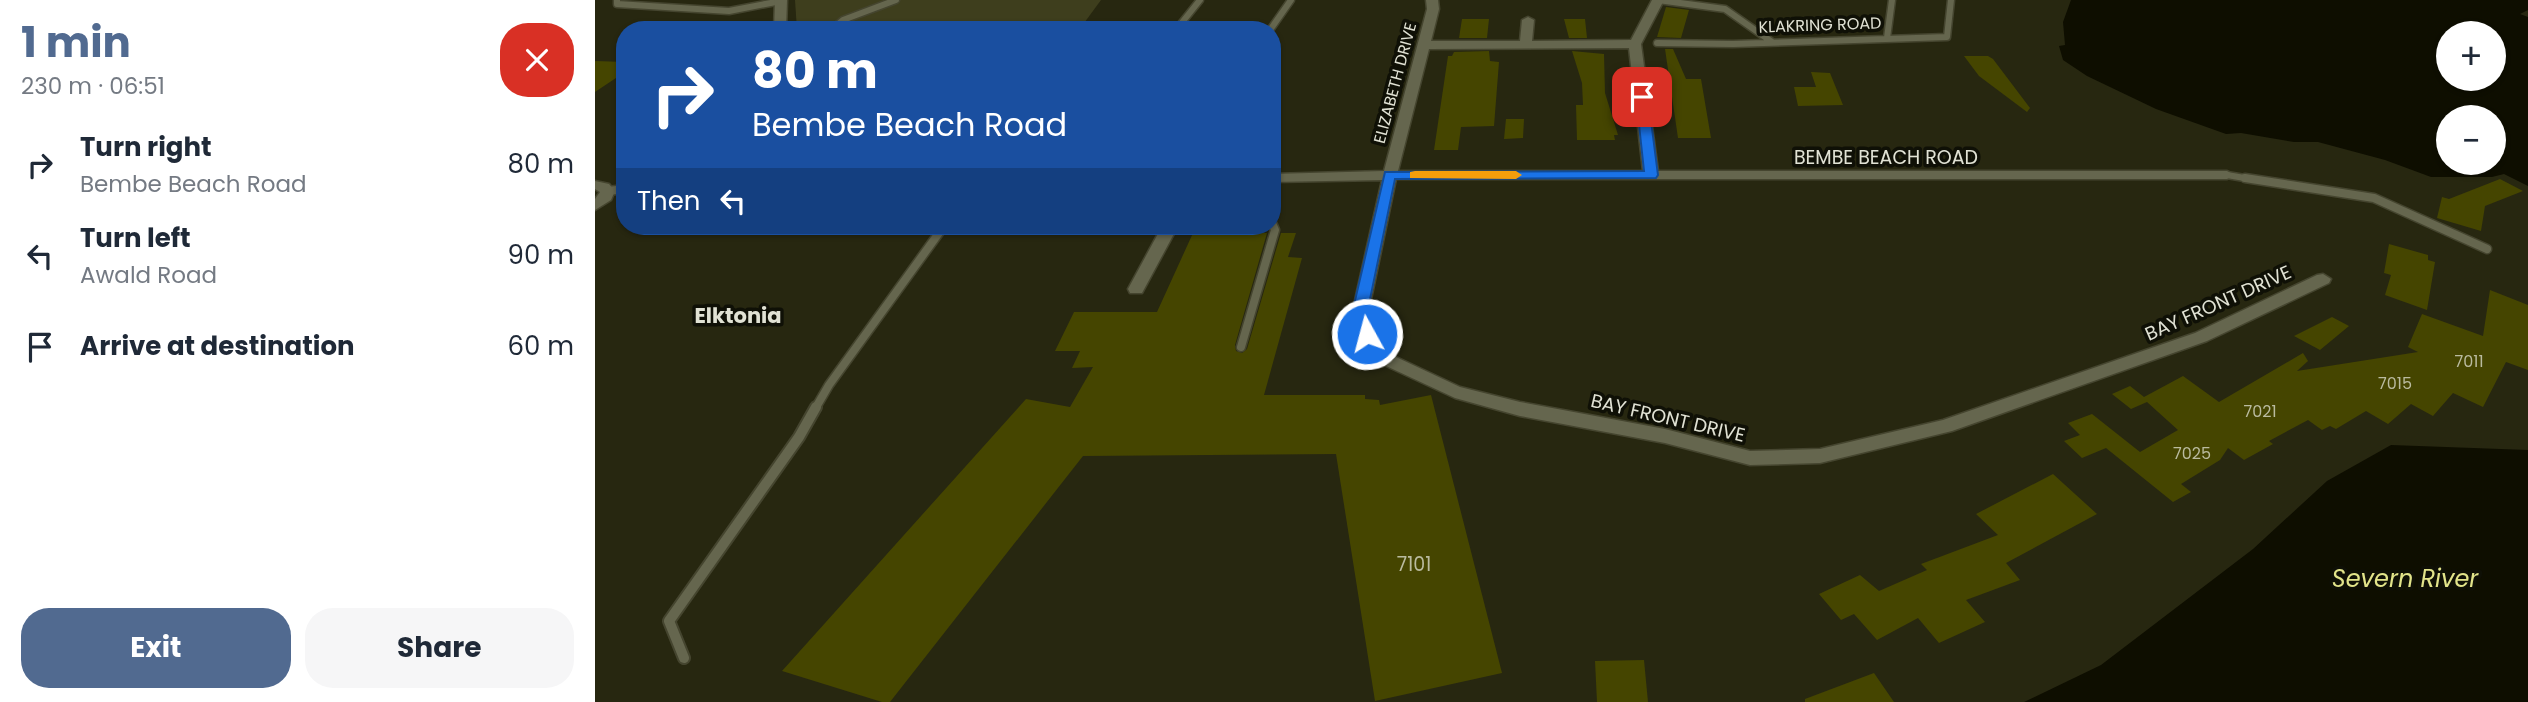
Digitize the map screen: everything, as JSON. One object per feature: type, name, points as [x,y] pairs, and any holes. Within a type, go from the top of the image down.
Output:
[{"type":"street","points":[[780,21],[781,0]]},
{"type":"street","name":"ELIZABETH DRIVE","points":[[1390,175],[1433,9],[1432,0]]},
{"type":"street","points":[[1651,175],[1635,44],[1658,0]]},
{"type":"street","points":[[1526,44],[1528,20]]},
{"type":"street","points":[[1423,45],[1635,44]]},
{"type":"street","name":"BEMBE BEACH ROAD","points":[[1281,178],[1390,175],[2227,175]]},
{"type":"street","name":"BAY FRONT DRIVE","points":[[1390,175],[1361,309],[1367,334],[1390,361],[1455,392],[1520,409],[1665,436],[1750,458],[1820,456],[1945,426],[2201,337],[2323,279]]},
{"type":"street","points":[[595,206],[606,197],[601,188]]},
{"type":"street","points":[[1136,289],[1165,235]]},
{"type":"lane","points":[[617,0],[617,4],[729,11],[781,0]]},
{"type":"lane","points":[[842,21],[896,0]]},
{"type":"lane","points":[[1183,21],[1200,0]]},
{"type":"lane","points":[[1276,21],[1291,0]]},
{"type":"lane","points":[[1658,0],[1725,9],[1772,42]]},
{"type":"lane","points":[[1887,38],[1892,0]]},
{"type":"lane","name":"KLAKRING ROAD","points":[[1657,43],[1947,37],[1951,0]]},
{"type":"lane","name":"BEMBE BEACH ROAD","points":[[2227,175],[2374,198],[2487,249]]},
{"type":"lane","points":[[684,658],[669,621],[799,437],[837,374],[937,235]]},
{"type":"lane","points":[[1241,347],[1274,235]]},
{"type":"shaded area","points":[[795,0],[1101,0],[1086,21],[796,21]]},
{"type":"water","points":[[2071,0],[2528,0],[2528,10],[2520,14],[2528,17],[2528,186],[2506,175],[2506,105],[2436,105],[2436,175],[2500,175],[2431,177],[2385,160],[2318,142],[2294,142],[2241,133],[2226,134],[2156,109],[2087,76],[2063,60],[2059,46],[2065,45],[2063,22]]},
{"type":"water","name":"Severn River","points":[[2391,445],[2528,450],[2528,702],[2024,702],[2101,665],[2253,549],[2327,481]]},
{"type":"building","points":[[1666,7],[1689,10],[1681,38],[1657,37]]},
{"type":"building","points":[[1462,19],[1489,19],[1487,38],[1459,38]]},
{"type":"building","points":[[1564,19],[1585,19],[1587,38],[1569,38]]},
{"type":"building","points":[[1665,49],[1673,49],[1686,79],[1701,79],[1711,138],[1678,138]]},
{"type":"building","points":[[1489,51],[1490,61],[1499,62],[1494,126],[1461,127],[1458,150],[1434,150],[1448,56],[1452,56],[1454,52]]},
{"type":"building","points":[[1572,51],[1604,54],[1605,93],[1618,135],[1614,135],[1615,140],[1577,140],[1576,105],[1583,105],[1582,83]]},
{"type":"building","points":[[1964,56],[1988,56],[1993,59],[2030,108],[2027,112],[1979,76]]},
{"type":"building","points":[[595,61],[616,62],[616,78],[595,92]]},
{"type":"building","points":[[1811,72],[1830,73],[1843,105],[1798,106],[1794,87],[1816,87]]},
{"type":"building","points":[[1506,119],[1524,119],[1523,138],[1504,139]]},
{"type":"building","points":[[2500,179],[2523,191],[2485,206],[2481,231],[2437,218],[2442,197],[2449,199]]},
{"type":"building","points":[[1281,233],[1296,233],[1288,257],[1302,258],[1264,395],[1365,395],[1365,399],[1379,400],[1380,405],[1431,395],[1502,673],[1375,701],[1336,454],[1083,456],[890,702],[882,702],[782,671],[1026,399],[1070,407],[1093,367],[1072,368],[1080,351],[1055,351],[1074,312],[1157,312],[1192,235],[1266,235],[1235,345],[1236,351],[1242,353],[1247,349]]},
{"type":"building","points":[[2389,244],[2428,255],[2428,260],[2435,262],[2427,310],[2385,295],[2391,275],[2384,273]]},
{"type":"building","points":[[2490,290],[2528,305],[2528,370],[2506,362],[2483,407],[2453,393],[2433,416],[2411,404],[2388,424],[2366,411],[2336,429],[2330,426],[2322,430],[2308,420],[2269,441],[2273,444],[2244,460],[2228,448],[2220,460],[2181,484],[2191,492],[2173,502],[2106,448],[2082,458],[2064,441],[2080,435],[2068,423],[2092,414],[2140,452],[2178,430],[2147,402],[2131,409],[2112,394],[2130,386],[2144,397],[2183,376],[2219,402],[2303,353],[2308,361],[2297,371],[2418,352],[2408,347],[2422,314],[2483,336]]},
{"type":"building","points":[[2332,317],[2349,326],[2320,350],[2294,336]]},
{"type":"building","points":[[2053,474],[2097,514],[2006,563],[2020,580],[1966,600],[1985,622],[1939,643],[1918,618],[1877,640],[1854,614],[1841,620],[1819,594],[1860,575],[1879,591],[1927,570],[1921,564],[1998,535],[1976,514]]},
{"type":"building","points":[[1644,660],[1648,702],[1597,702],[1595,661]]},
{"type":"building","points":[[1874,673],[1894,702],[1805,702],[1805,699]]},
{"type":"slow traffic","points":[[1415,175],[1516,175]]},
{"type":"district","name":"Elktonia","points":[[738,315]]},
{"type":"route","points":[[1367,334],[1361,309],[1390,175],[1651,175],[1642,97]]}]
